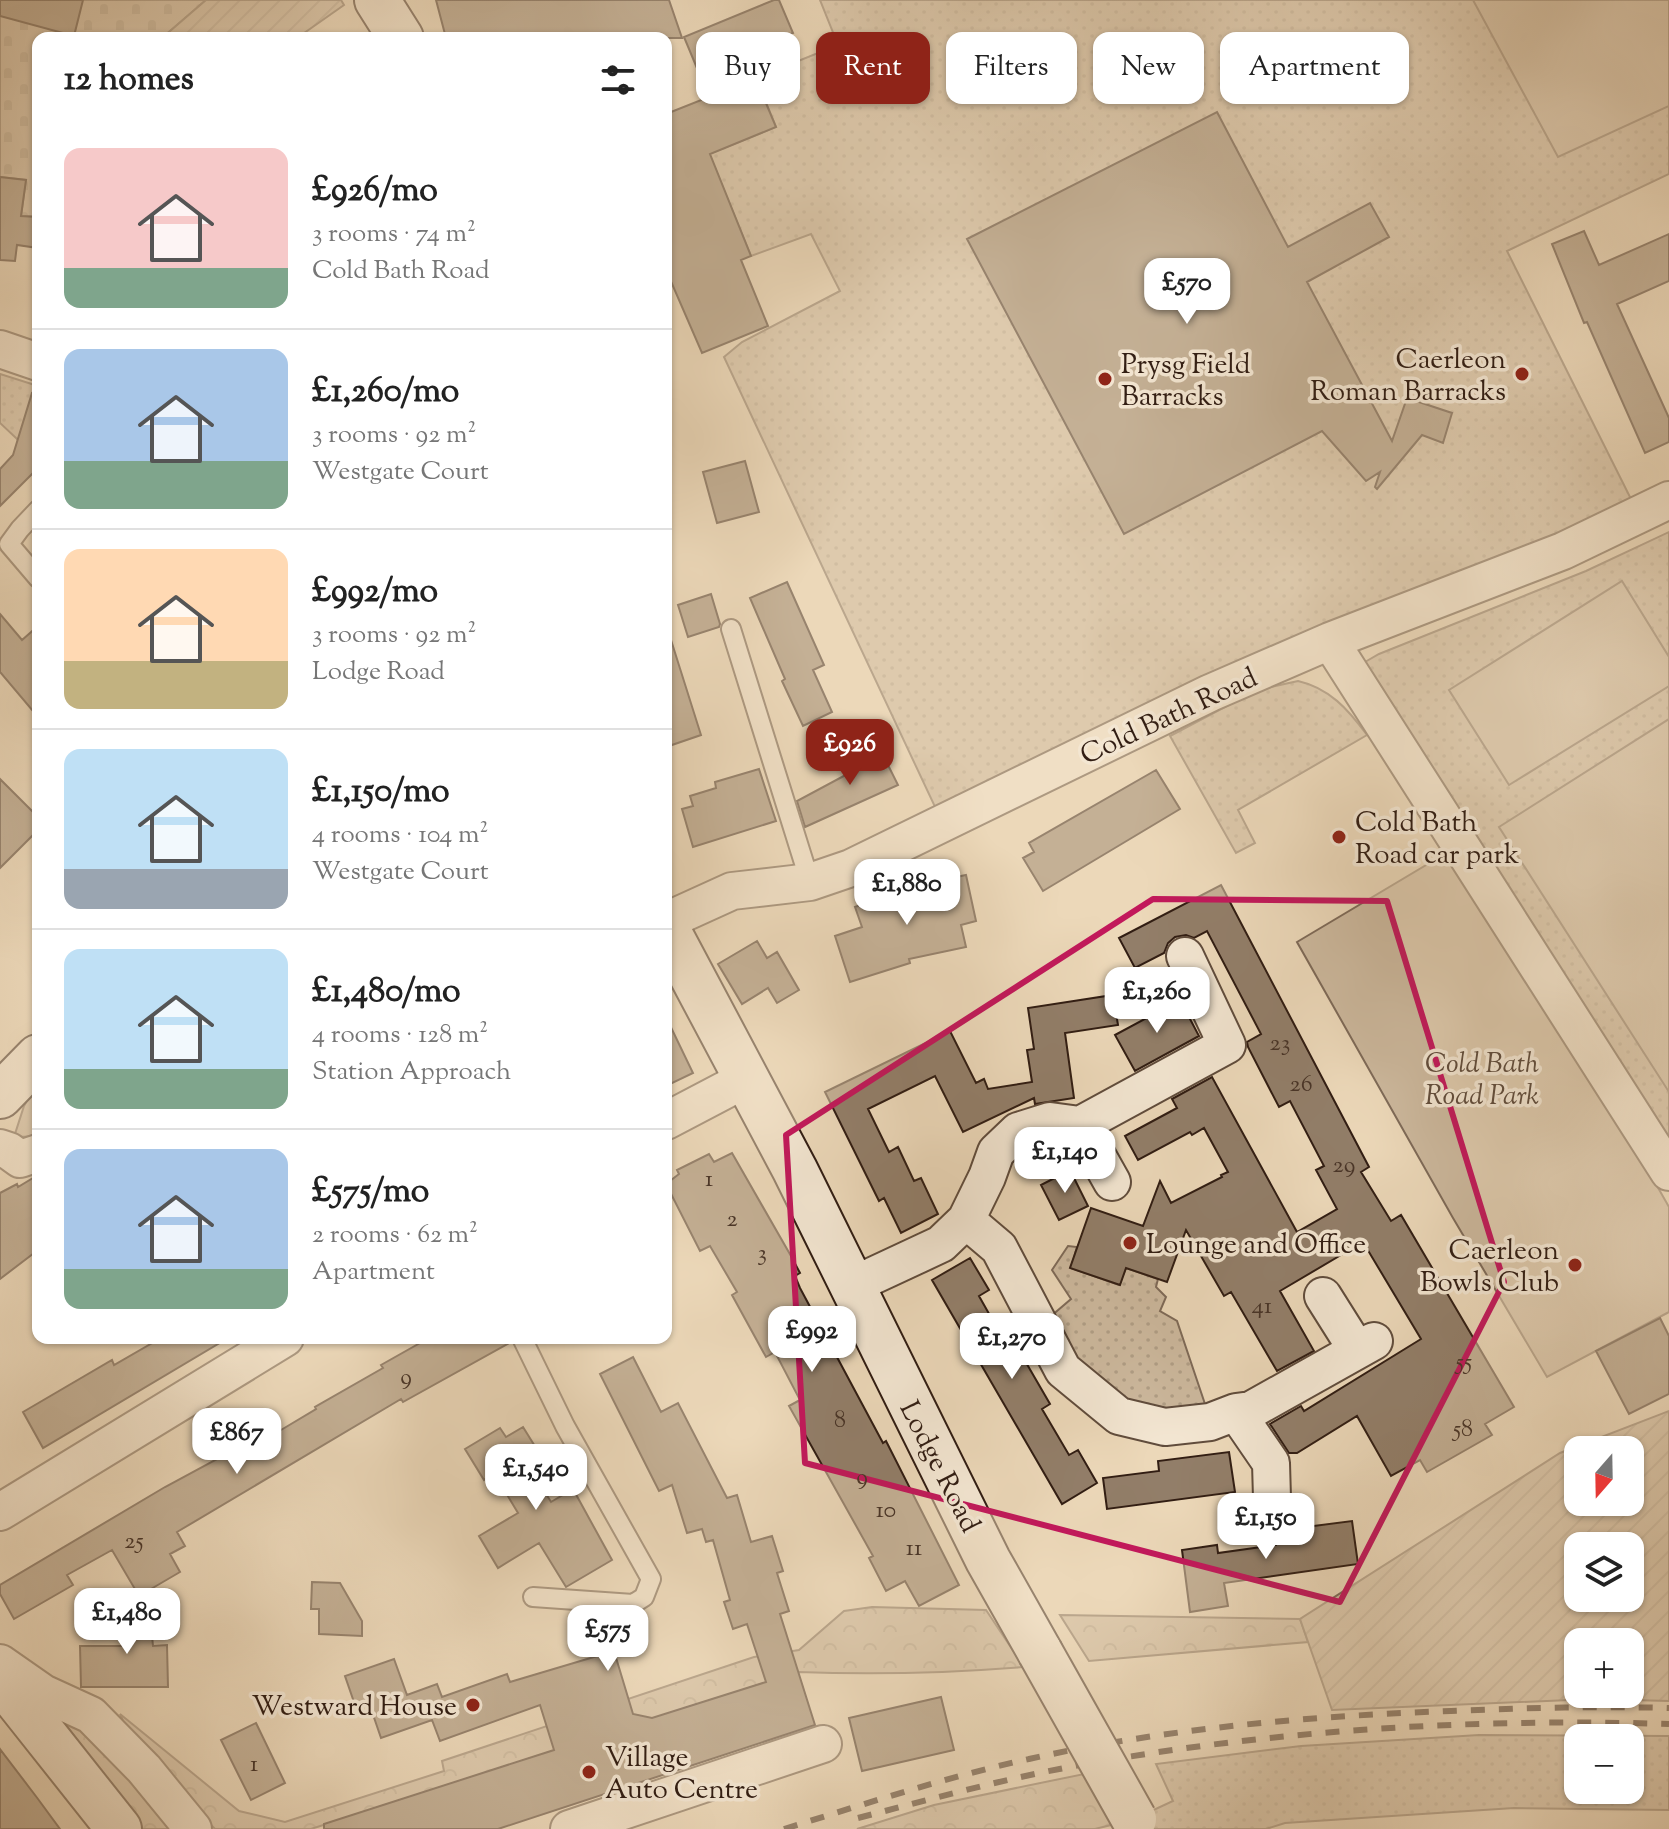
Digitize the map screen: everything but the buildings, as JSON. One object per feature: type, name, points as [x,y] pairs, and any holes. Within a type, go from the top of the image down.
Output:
[{"type":"street","points":[[377,0],[397,32]]},
{"type":"street","points":[[0,349],[32,360]]},
{"type":"street","name":"Cold Bath Road","points":[[672,918],[732,891],[810,882],[851,868],[1210,693],[1330,641],[1565,550],[1669,500]]},
{"type":"street","points":[[1330,641],[1669,1172]]},
{"type":"street","name":"Lodge Road","points":[[672,938],[795,1170],[988,1560],[1137,1824]]},
{"type":"street","points":[[851,1286],[941,1244],[966,1220],[996,1152],[1018,1131],[1050,1121],[1080,1125],[1227,1045],[1185,956]]},
{"type":"street","points":[[0,1096],[32,1063]]},
{"type":"street","points":[[672,1118],[746,1079]]},
{"type":"street","points":[[1080,1125],[1112,1182]]},
{"type":"street","points":[[0,1148],[20,1159],[32,1155]]},
{"type":"street","points":[[966,1220],[999,1248],[1063,1370],[1119,1416],[1165,1427],[1210,1422],[1251,1410],[1365,1346],[1323,1296]]},
{"type":"street","points":[[0,1512],[275,1344]]},
{"type":"street","points":[[1236,1412],[1271,1463],[1272,1498]]},
{"type":"street","points":[[0,1663],[43,1693],[91,1715],[144,1769],[193,1829]]},
{"type":"street","points":[[0,1679],[119,1829]]},
{"type":"street","points":[[569,1829],[823,1744]]},
{"type":"lane","points":[[32,516],[9,544],[32,571]]},
{"type":"lane","points":[[731,629],[810,882]]},
{"type":"lane","points":[[525,1344],[565,1426],[651,1579],[644,1597],[633,1604],[533,1597]]},
{"type":"highlighted area","points":[[1153,899],[1387,901],[1504,1282],[1340,1602],[805,1463],[786,1135]]},
{"type":"green space","points":[[0,0],[206,0],[169,32],[32,32],[32,217],[21,216],[26,180],[0,177]]},
{"type":"green space","points":[[206,0],[341,0],[344,5],[306,32],[169,32]]},
{"type":"green space","points":[[820,0],[1669,0],[1669,174],[1507,251],[1633,503],[936,809],[724,357],[742,342],[840,291],[811,234],[751,256],[709,154],[776,127],[767,104],[800,104],[800,60],[816,54],[816,104],[930,104],[930,32],[833,32]]},
{"type":"green space","points":[[1473,0],[1669,0],[1669,106],[1558,157]]},
{"type":"green space","points":[[0,374],[32,384],[32,453],[0,423]]},
{"type":"green space","points":[[1669,532],[1669,1147],[1365,662],[1586,571]]},
{"type":"green space","points":[[1622,581],[1669,657],[1669,686],[1509,785],[1449,690]]},
{"type":"green space","points":[[1298,681],[1319,689],[1337,701],[1367,735],[1238,810],[1255,843],[1236,853],[1170,736],[1257,690]]},
{"type":"green space","points":[[1669,719],[1669,1092],[1499,827]]},
{"type":"green space","name":"Cold Bath Road Park","points":[[1454,856],[1619,1119],[1669,1207],[1669,1312],[1547,1377],[1297,942],[1438,858]]},
{"type":"green space","points":[[32,1092],[32,1136],[19,1137],[15,1134]]},
{"type":"green space","points":[[1068,1246],[1077,1247],[1071,1268],[1119,1285],[1126,1268],[1158,1279],[1156,1287],[1166,1297],[1160,1311],[1177,1321],[1206,1407],[1182,1412],[1116,1398],[1075,1363],[1050,1317],[1071,1299],[1052,1270]]},
{"type":"green space","points":[[1669,1411],[1669,1701],[1644,1700],[1644,1628],[1564,1628],[1564,1700],[1332,1710],[1300,1619],[1564,1451],[1564,1516],[1644,1516],[1644,1436],[1604,1436]]},
{"type":"green space","points":[[872,1607],[986,1610],[1024,1667],[911,1673],[798,1672],[311,1829],[215,1829],[134,1746],[120,1714],[239,1811],[285,1822],[444,1771],[442,1761],[754,1657],[799,1650],[844,1611]]},
{"type":"green space","points":[[1060,1615],[1300,1619],[1308,1642],[1089,1661]]},
{"type":"green space","points":[[72,1718],[175,1829],[142,1829],[64,1722]]},
{"type":"green space","points":[[1479,1735],[1564,1735],[1564,1804],[1644,1804],[1644,1736],[1669,1736],[1669,1810],[1514,1808],[1285,1823],[1266,1829],[1139,1829],[1134,1819],[1173,1801],[1156,1764],[1301,1746]]},
{"type":"green space","points":[[1084,1774],[1115,1824],[1095,1829],[857,1829],[934,1805]]},
{"type":"railway","points":[[784,1829],[998,1766],[1133,1739],[1239,1725],[1398,1713],[1669,1708]]},
{"type":"railway","points":[[858,1818],[1043,1772],[1219,1744],[1368,1729],[1444,1725],[1669,1724]]},
{"type":"place","name":"Caerleon Roman Barracks","points":[[1522,374]]},
{"type":"place","name":"Prysg Field Barracks","points":[[1105,379]]},
{"type":"place","name":"Cold Bath Road car park","points":[[1339,837]]},
{"type":"place","name":"Lounge and Office","points":[[1130,1243]]},
{"type":"place","name":"Caerleon Bowls Club","points":[[1575,1265]]},
{"type":"place","name":"Westward House","points":[[473,1705]]},
{"type":"place","name":"Village Auto Centre","points":[[589,1772]]}]
